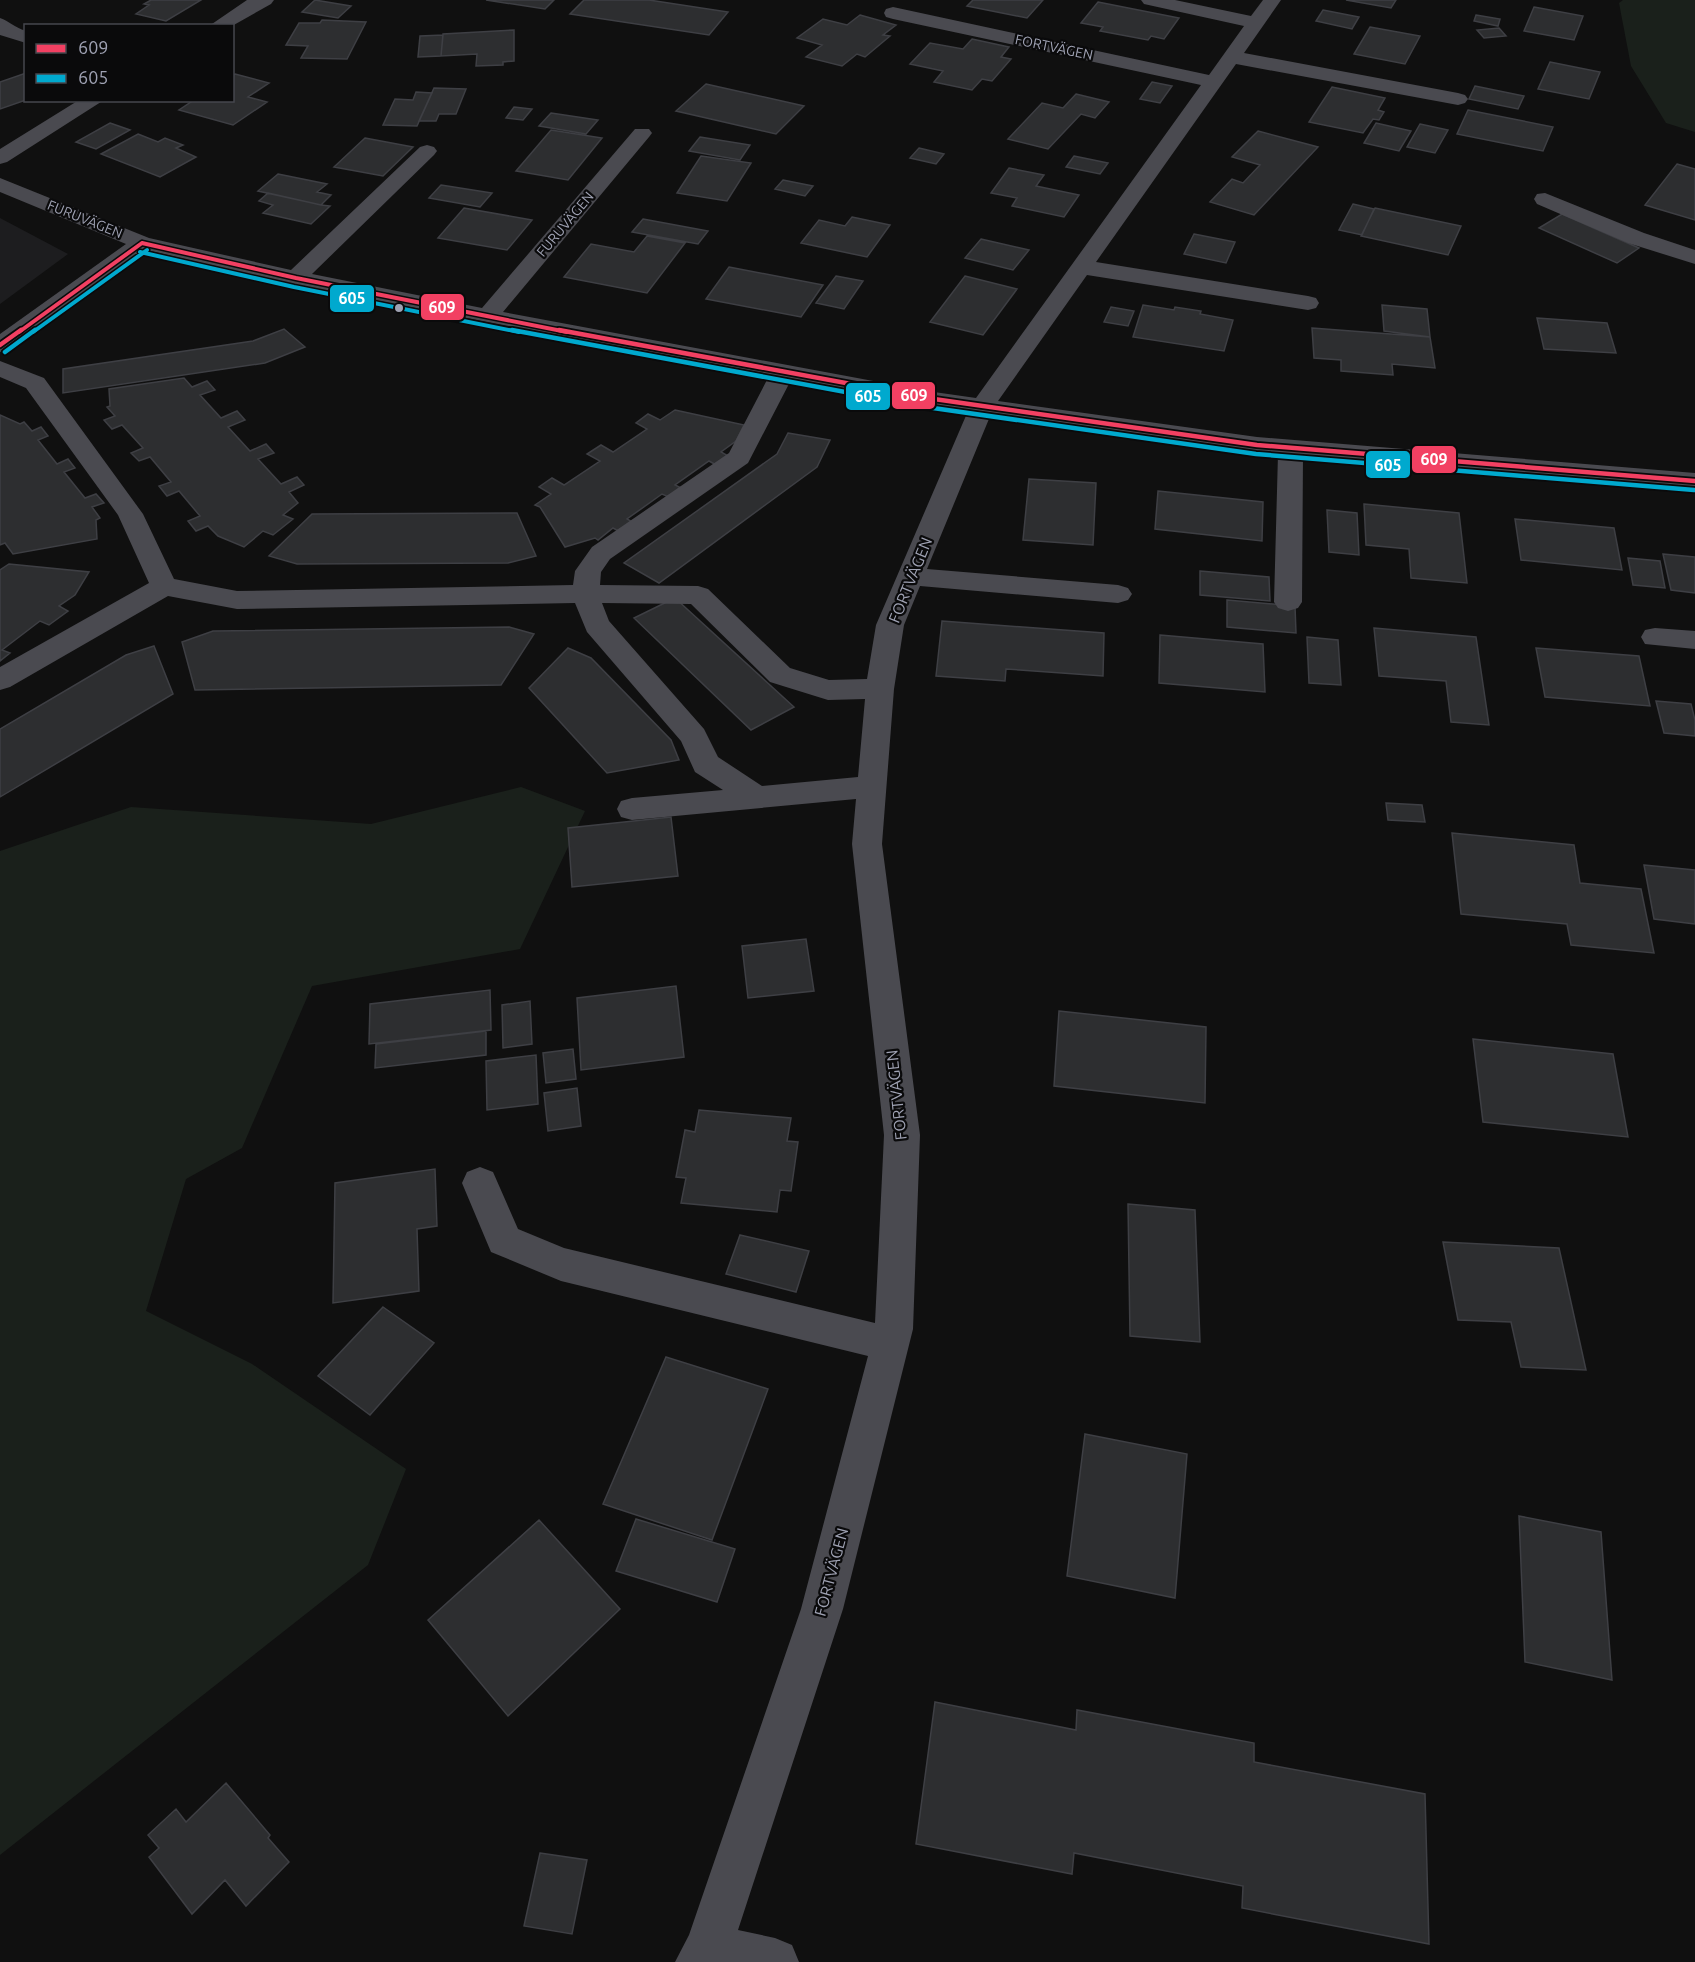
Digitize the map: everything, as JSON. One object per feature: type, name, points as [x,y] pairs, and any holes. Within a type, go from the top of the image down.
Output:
[{"type":"street","points":[[221,24],[265,0]]},
{"type":"street","name":"FORTVÄGEN","points":[[775,1962],[703,1955],[822,1609],[894,1329],[902,1135],[867,844],[880,689],[890,625],[982,406],[1264,11],[1150,0]]},
{"type":"street","name":"FORTVÄGEN","points":[[893,13],[1224,69],[1458,99]]},
{"type":"street","points":[[0,24],[6,31],[24,36]]},
{"type":"street","points":[[0,158],[91,102]]},
{"type":"street","name":"FURUVÄGEN","points":[[488,315],[642,134]]},
{"type":"street","points":[[296,278],[427,151]]},
{"type":"street","name":"FURUVÄGEN","points":[[0,184],[142,243],[296,278],[927,398],[1257,445],[1695,482]]},
{"type":"street","points":[[1545,199],[1636,238],[1695,257]]},
{"type":"street","points":[[0,345],[142,243]]},
{"type":"street","points":[[1082,267],[1308,303]]},
{"type":"street","points":[[0,368],[35,383],[130,514],[164,586]]},
{"type":"street","points":[[758,798],[706,764],[694,736],[597,625],[585,594],[588,571],[601,553],[739,458],[783,372]]},
{"type":"street","points":[[1288,602],[1291,447]]},
{"type":"street","points":[[911,576],[1118,594]]},
{"type":"street","points":[[0,680],[164,586],[237,600],[585,594],[698,596],[780,675],[828,690],[880,689]]},
{"type":"street","points":[[1655,637],[1695,640]]},
{"type":"street","points":[[632,809],[872,787]]},
{"type":"street","points":[[480,1183],[504,1240],[561,1264],[890,1344]]},
{"type":"shaded area","points":[[1623,0],[1695,0],[1695,132],[1666,123],[1631,66],[1619,3]]},
{"type":"shaded area","points":[[0,218],[68,254],[0,304]]},
{"type":"shaded area","points":[[521,787],[585,811],[520,949],[312,986],[242,1148],[186,1179],[146,1311],[252,1364],[406,1469],[368,1565],[0,1855],[0,851],[131,807],[371,824]]},
{"type":"building","points":[[151,0],[201,0],[166,21],[136,14],[149,5],[144,4]]},
{"type":"building","points":[[315,0],[351,6],[338,18],[302,12]]},
{"type":"building","points":[[486,0],[554,0],[545,9]]},
{"type":"building","points":[[584,0],[649,0],[728,12],[709,35],[570,14]]},
{"type":"building","points":[[973,0],[1043,0],[1027,18],[967,6]]},
{"type":"building","points":[[1346,0],[1396,0],[1391,8]]},
{"type":"building","points":[[1098,2],[1179,18],[1164,39],[1151,36],[1148,40],[1100,31],[1103,27],[1081,23]]},
{"type":"building","points":[[1534,7],[1583,16],[1574,40],[1524,31]]},
{"type":"building","points":[[1323,10],[1359,17],[1352,29],[1316,21]]},
{"type":"building","points":[[860,15],[896,25],[883,35],[890,36],[865,57],[857,54],[842,66],[806,57],[822,45],[797,38],[823,19],[847,25]]},
{"type":"building","points":[[1476,15],[1500,19],[1498,26],[1474,21]]},
{"type":"building","points":[[322,20],[366,22],[347,59],[301,58],[308,46],[286,45],[299,23],[320,23]]},
{"type":"building","points":[[1370,27],[1420,36],[1405,64],[1354,54]]},
{"type":"building","points":[[1499,28],[1506,36],[1484,38],[1477,30]]},
{"type":"building","points":[[514,30],[514,61],[503,62],[503,65],[476,66],[477,54],[441,56],[443,34]]},
{"type":"building","points":[[443,35],[441,56],[418,57],[420,36]]},
{"type":"building","points":[[972,39],[1009,47],[1001,57],[1011,59],[992,81],[982,79],[972,90],[934,82],[943,71],[910,64],[930,43],[963,49]]},
{"type":"building","points":[[1550,62],[1600,72],[1589,99],[1538,89]]},
{"type":"building","points":[[24,74],[24,101],[0,109],[0,82]]},
{"type":"building","points":[[234,75],[269,83],[248,97],[267,102],[233,125],[179,110],[191,102],[234,102]]},
{"type":"building","points":[[1152,82],[1172,86],[1160,103],[1140,99]]},
{"type":"building","points":[[706,84],[804,106],[776,134],[676,111]]},
{"type":"building","points":[[1475,86],[1524,96],[1518,109],[1469,99]]},
{"type":"building","points":[[1332,87],[1385,98],[1378,110],[1384,112],[1379,120],[1373,119],[1363,133],[1309,122]]},
{"type":"building","points":[[434,88],[466,89],[456,114],[439,114],[436,121],[419,121]]},
{"type":"building","points":[[416,92],[432,93],[417,126],[383,125],[395,99],[413,100]]},
{"type":"building","points":[[1076,94],[1109,102],[1095,118],[1081,114],[1048,149],[1008,139],[1042,103],[1063,108]]},
{"type":"building","points":[[514,107],[532,109],[523,120],[506,118]]},
{"type":"building","points":[[1468,110],[1553,127],[1543,151],[1457,134]]},
{"type":"building","points":[[551,113],[598,120],[586,134],[539,126]]},
{"type":"building","points":[[110,123],[130,130],[96,149],[76,142]]},
{"type":"building","points":[[1376,123],[1411,131],[1399,151],[1364,143]]},
{"type":"building","points":[[1420,124],[1448,130],[1435,153],[1407,147]]},
{"type":"building","points":[[551,130],[602,138],[568,180],[516,171]]},
{"type":"building","points":[[1258,131],[1318,147],[1254,215],[1210,202],[1232,179],[1243,183],[1260,165],[1232,157]]},
{"type":"building","points":[[138,134],[158,142],[165,138],[183,145],[176,148],[196,157],[160,177],[101,154]]},
{"type":"building","points":[[700,137],[750,145],[740,160],[689,151]]},
{"type":"building","points":[[365,138],[413,147],[383,176],[334,167]]},
{"type":"building","points":[[919,148],[944,154],[936,164],[910,158]]},
{"type":"building","points":[[701,156],[751,163],[727,201],[677,193]]},
{"type":"building","points":[[1074,156],[1108,163],[1100,174],[1066,167]]},
{"type":"building","points":[[1677,164],[1695,169],[1695,220],[1645,205]]},
{"type":"building","points":[[1009,168],[1044,175],[1036,186],[1079,195],[1064,217],[1012,206],[1017,198],[991,193]]},
{"type":"building","points":[[278,174],[327,184],[317,192],[331,195],[321,205],[258,191]]},
{"type":"building","points":[[783,180],[813,186],[805,196],[775,189]]},
{"type":"building","points":[[441,185],[492,193],[480,207],[429,198]]},
{"type":"building","points":[[268,193],[330,206],[311,224],[263,213],[273,205],[259,201]]},
{"type":"building","points":[[1353,204],[1374,209],[1362,235],[1339,230]]},
{"type":"building","points":[[464,208],[532,220],[507,250],[438,238]]},
{"type":"building","points":[[1375,208],[1461,226],[1448,255],[1361,236]]},
{"type":"building","points":[[1562,214],[1639,248],[1617,263],[1539,228]]},
{"type":"building","points":[[852,217],[890,225],[867,257],[801,243],[819,220],[845,226]]},
{"type":"building","points":[[643,219],[708,231],[698,244],[632,232]]},
{"type":"building","points":[[1194,234],[1235,242],[1226,263],[1184,254]]},
{"type":"building","points":[[647,236],[685,243],[647,293],[564,277],[591,244],[634,252]]},
{"type":"building","points":[[981,239],[1029,250],[1013,270],[965,258]]},
{"type":"building","points":[[729,267],[823,285],[801,317],[706,299]]},
{"type":"building","points":[[836,276],[863,281],[844,309],[816,303]]},
{"type":"building","points":[[965,276],[1017,289],[983,335],[930,322]]},
{"type":"building","points":[[1143,305],[1201,311],[1200,314],[1233,320],[1224,351],[1133,337]]},
{"type":"building","points":[[1382,305],[1427,309],[1430,337],[1384,331]]},
{"type":"building","points":[[1111,307],[1134,311],[1128,326],[1104,322]]},
{"type":"building","points":[[1537,318],[1607,323],[1616,353],[1544,349]]},
{"type":"building","points":[[1312,328],[1430,337],[1435,368],[1392,364],[1393,375],[1341,371],[1341,360],[1314,358]]},
{"type":"building","points":[[284,329],[305,347],[265,363],[63,393],[63,369],[253,341]]},
{"type":"building","points":[[184,378],[192,387],[207,381],[215,390],[200,395],[221,418],[237,411],[245,420],[228,427],[250,451],[266,444],[274,453],[258,459],[281,484],[297,477],[304,485],[289,492],[298,503],[283,515],[293,519],[273,535],[263,531],[244,547],[218,536],[208,526],[196,531],[188,521],[200,516],[179,491],[167,496],[159,486],[171,482],[150,457],[139,461],[131,453],[143,448],[122,425],[112,429],[104,420],[115,416],[107,407],[110,406],[109,389]]},
{"type":"building","points":[[675,410],[744,425],[736,441],[721,452],[730,457],[718,466],[709,461],[675,485],[683,489],[671,498],[662,494],[627,519],[636,524],[622,533],[613,528],[598,540],[595,538],[565,547],[540,507],[535,505],[551,494],[539,487],[552,478],[564,485],[600,461],[587,454],[601,445],[613,452],[647,429],[636,423],[648,414],[660,420]]},
{"type":"building","points":[[0,415],[20,424],[24,422],[32,431],[41,427],[48,436],[38,440],[57,464],[68,459],[75,468],[64,472],[85,498],[96,494],[104,503],[92,507],[100,518],[96,520],[97,539],[13,554],[5,543],[0,545]]},
{"type":"building","points":[[788,433],[830,440],[817,467],[659,583],[624,563],[777,454]]},
{"type":"building","points":[[1029,479],[1096,483],[1093,545],[1023,540]]},
{"type":"building","points":[[1158,491],[1263,502],[1262,541],[1155,529]]},
{"type":"building","points":[[1364,504],[1459,513],[1467,583],[1411,578],[1409,549],[1366,545]]},
{"type":"building","points":[[1327,510],[1357,513],[1359,555],[1329,552]]},
{"type":"building","points":[[517,513],[536,556],[508,563],[297,564],[269,556],[312,514]]},
{"type":"building","points":[[1515,519],[1614,528],[1622,570],[1521,560]]},
{"type":"building","points":[[1663,554],[1695,557],[1695,593],[1671,590]]},
{"type":"building","points":[[1628,558],[1660,561],[1665,588],[1633,585]]},
{"type":"building","points":[[9,564],[89,572],[75,595],[59,606],[68,611],[49,625],[40,621],[2,650],[10,653],[0,661],[0,570]]},
{"type":"building","points":[[1200,571],[1269,577],[1270,601],[1200,595]]},
{"type":"building","points":[[675,598],[794,707],[751,730],[634,618]]},
{"type":"building","points":[[1227,600],[1295,606],[1296,633],[1227,627]]},
{"type":"building","points":[[942,621],[1104,633],[1103,676],[1006,669],[1005,681],[936,676]]},
{"type":"building","points":[[509,627],[534,634],[501,685],[195,690],[182,642],[213,631]]},
{"type":"building","points":[[1374,628],[1476,637],[1489,725],[1451,722],[1446,681],[1379,676]]},
{"type":"building","points":[[1160,635],[1263,644],[1265,692],[1159,683]]},
{"type":"building","points":[[1307,637],[1338,640],[1341,685],[1309,683]]},
{"type":"building","points":[[154,646],[173,694],[0,797],[0,729],[126,655]]},
{"type":"building","points":[[568,648],[591,658],[671,740],[679,760],[607,773],[529,688]]},
{"type":"building","points":[[1536,648],[1639,656],[1650,706],[1545,697]]},
{"type":"building","points":[[1656,701],[1691,704],[1695,720],[1695,736],[1664,733]]},
{"type":"building","points":[[1386,803],[1422,805],[1425,822],[1388,820]]},
{"type":"building","points":[[671,817],[678,876],[572,887],[568,828]]},
{"type":"building","points":[[1452,833],[1574,845],[1580,883],[1641,889],[1654,953],[1571,945],[1567,924],[1461,914]]},
{"type":"building","points":[[1644,865],[1695,870],[1695,924],[1654,919]]},
{"type":"building","points":[[806,939],[814,991],[748,998],[742,946]]},
{"type":"building","points":[[676,986],[684,1057],[581,1070],[577,998]]},
{"type":"building","points":[[490,990],[491,1030],[369,1044],[370,1004]]},
{"type":"building","points":[[530,1001],[532,1044],[503,1048],[502,1005]]},
{"type":"building","points":[[1059,1011],[1206,1027],[1205,1103],[1054,1086]]},
{"type":"building","points":[[486,1031],[486,1055],[375,1068],[376,1044]]},
{"type":"building","points":[[1473,1039],[1613,1054],[1628,1137],[1483,1122]]},
{"type":"building","points":[[573,1049],[576,1079],[546,1083],[543,1053]]},
{"type":"building","points":[[536,1055],[538,1104],[487,1110],[486,1061]]},
{"type":"building","points":[[577,1088],[581,1126],[548,1131],[544,1093]]},
{"type":"building","points":[[699,1110],[791,1118],[787,1141],[798,1142],[791,1191],[780,1190],[777,1212],[681,1203],[686,1178],[676,1177],[685,1130],[695,1132]]},
{"type":"building","points":[[435,1169],[437,1226],[417,1229],[419,1291],[333,1303],[335,1183]]},
{"type":"building","points":[[1128,1204],[1195,1210],[1200,1342],[1130,1336]]},
{"type":"building","points":[[740,1235],[809,1251],[796,1292],[726,1274]]},
{"type":"building","points":[[1443,1242],[1559,1248],[1586,1370],[1521,1367],[1511,1322],[1458,1320]]},
{"type":"building","points":[[383,1307],[434,1343],[370,1415],[318,1376]]},
{"type":"building","points":[[666,1357],[768,1389],[712,1540],[603,1504]]},
{"type":"building","points":[[1085,1434],[1187,1454],[1175,1598],[1067,1576]]},
{"type":"building","points":[[1519,1516],[1601,1532],[1612,1680],[1525,1662]]},
{"type":"building","points":[[636,1519],[735,1549],[717,1602],[616,1571]]},
{"type":"building","points":[[539,1520],[620,1609],[508,1716],[428,1620]]},
{"type":"building","points":[[935,1702],[1076,1730],[1077,1710],[1254,1743],[1254,1762],[1425,1794],[1429,1944],[1242,1908],[1243,1886],[1074,1853],[1072,1874],[916,1844]]},
{"type":"building","points":[[226,1783],[270,1835],[268,1838],[289,1862],[246,1906],[225,1880],[192,1914],[149,1857],[159,1848],[148,1835],[176,1809],[186,1822]]},
{"type":"building","points":[[540,1853],[587,1860],[572,1934],[524,1926]]},
{"type":"transit line","name":"609","points":[[142,243],[296,278],[599,338],[927,398],[1257,445],[1695,481]]},
{"type":"transit line","name":"609","points":[[0,345],[142,243]]},
{"type":"transit line","name":"605","points":[[5,352],[147,250]]},
{"type":"transit line","name":"605","points":[[140,252],[294,287],[597,347],[926,407],[1256,454],[1694,490]]}]
